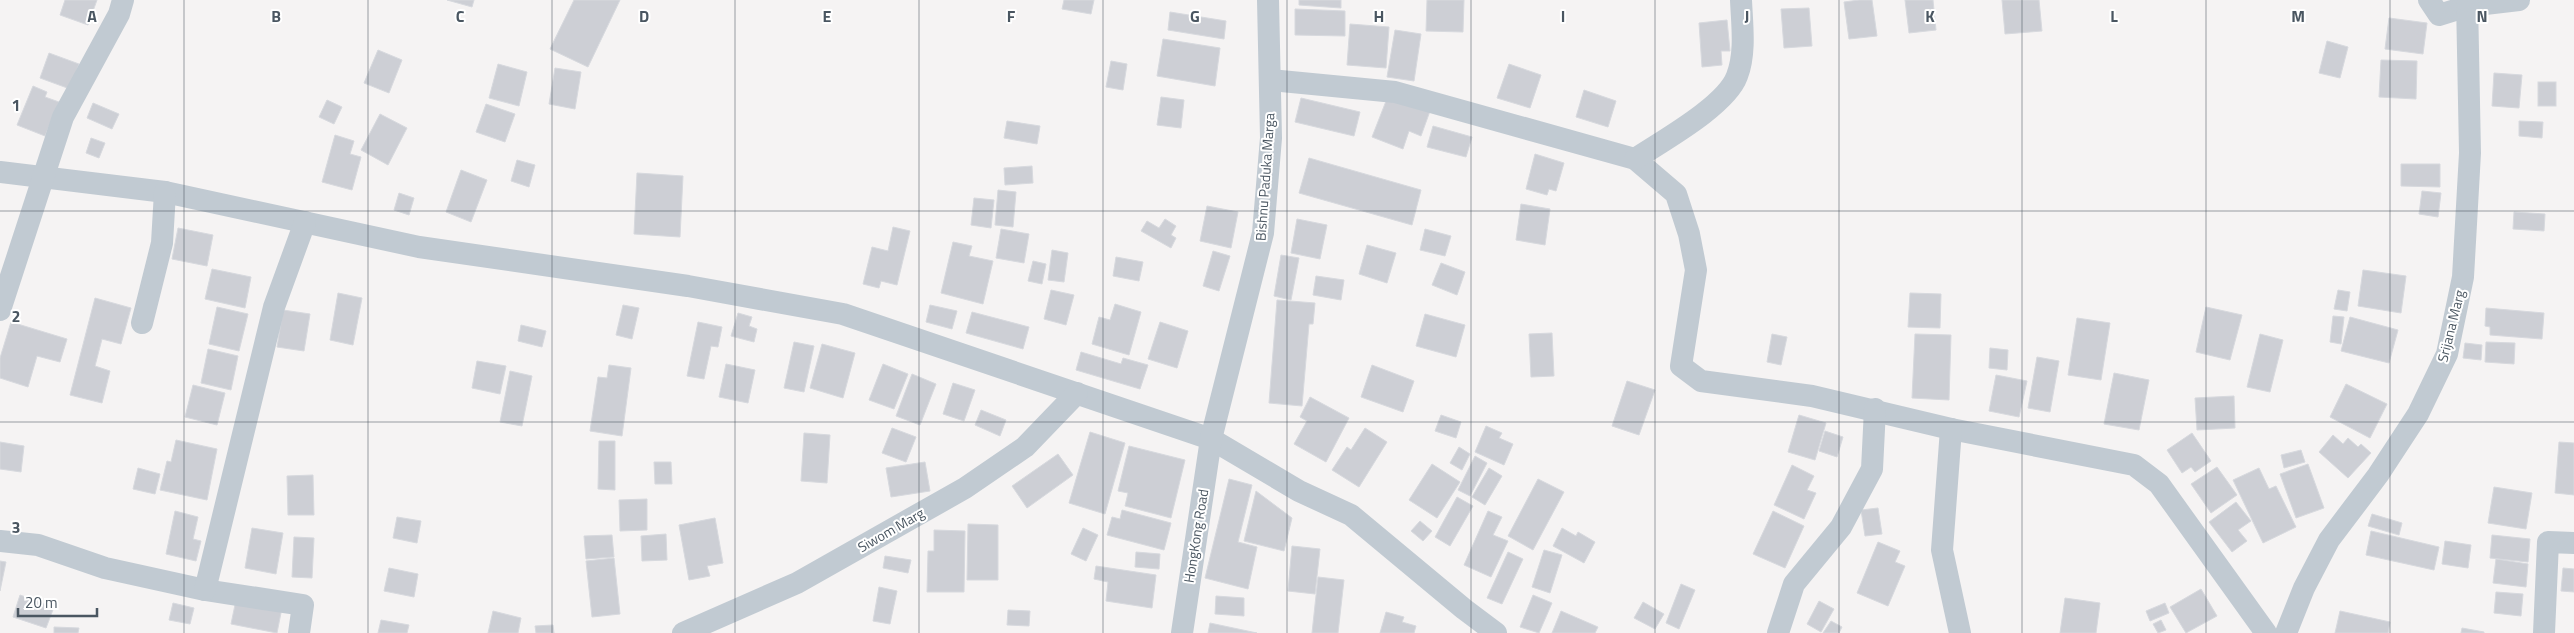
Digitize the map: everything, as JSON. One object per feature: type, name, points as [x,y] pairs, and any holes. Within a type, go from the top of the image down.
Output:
[{"type":"street","points":[[0,310],[64,117],[98,56],[119,14],[123,0]]},
{"type":"street","name":"Bishnu Paduka Marga","points":[[1211,439],[1263,233],[1271,138],[1268,0]]},
{"type":"street","points":[[1635,159],[1720,101],[1737,77],[1742,55],[1741,0]]},
{"type":"street","points":[[2429,0],[2439,15],[2467,3],[2519,0]]},
{"type":"street","name":"Srijana Marg","points":[[2286,633],[2304,588],[2329,540],[2378,475],[2418,414],[2447,354],[2464,268],[2470,153],[2467,3]]},
{"type":"street","points":[[1270,80],[1395,92],[1635,159],[1676,194],[1689,234],[1696,270],[1681,366],[1701,381],[1812,396],[1951,429],[2134,465],[2158,484],[2266,633]]},
{"type":"street","points":[[0,172],[165,192],[419,247],[688,286],[843,314],[1211,439],[1299,491],[1351,515],[1464,609],[1496,633]]},
{"type":"street","points":[[142,323],[162,242],[165,192]]},
{"type":"street","points":[[205,590],[274,307],[305,222]]},
{"type":"street","name":"Siwom Marg","points":[[683,633],[798,583],[965,488],[1025,447],[1077,393]]},
{"type":"street","points":[[1778,633],[1794,584],[1841,527],[1872,469],[1875,410]]},
{"type":"street","points":[[1951,429],[1942,550],[1960,633]]},
{"type":"street","name":"HongKong Road","points":[[1182,633],[1211,439]]},
{"type":"street","points":[[0,541],[38,545],[105,568],[205,590],[303,605],[299,633]]},
{"type":"street","points":[[2544,633],[2548,542],[2574,542]]},
{"type":"building","points":[[65,0],[97,0],[88,25],[60,15]]},
{"type":"building","points":[[447,0],[474,0],[472,7]]},
{"type":"building","points":[[574,0],[620,0],[588,67],[550,49]]},
{"type":"building","points":[[1064,0],[1094,0],[1091,14],[1062,9]]},
{"type":"building","points":[[1299,0],[1341,0],[1341,8],[1299,5]]},
{"type":"building","points":[[1427,0],[1464,0],[1463,32],[1426,31]]},
{"type":"building","points":[[1872,0],[1877,36],[1849,39],[1844,2]]},
{"type":"building","points":[[1905,0],[1933,0],[1936,30],[1909,33]]},
{"type":"building","points":[[2002,0],[2039,0],[2042,31],[2005,34]]},
{"type":"building","points":[[1809,8],[1812,46],[1784,48],[1781,9]]},
{"type":"building","points":[[1295,9],[1345,11],[1345,36],[1295,35]]},
{"type":"building","points":[[1170,12],[1226,21],[1224,39],[1168,30]]},
{"type":"building","points":[[2389,18],[2427,23],[2423,54],[2385,49]]},
{"type":"building","points":[[1727,20],[1730,51],[1721,51],[1722,65],[1702,67],[1699,23]]},
{"type":"building","points":[[1350,24],[1389,27],[1386,68],[1347,65]]},
{"type":"building","points":[[1395,30],[1421,34],[1414,81],[1387,77]]},
{"type":"building","points":[[1163,39],[1220,48],[1215,86],[1157,76]]},
{"type":"building","points":[[2327,41],[2348,47],[2340,78],[2319,73]]},
{"type":"building","points":[[378,50],[402,60],[389,93],[364,83]]},
{"type":"building","points":[[49,53],[79,64],[70,89],[40,78]]},
{"type":"building","points":[[2381,60],[2417,61],[2416,99],[2379,97]]},
{"type":"building","points":[[1111,61],[1127,64],[1123,90],[1106,87]]},
{"type":"building","points":[[498,64],[527,72],[519,106],[489,98]]},
{"type":"building","points":[[1509,64],[1541,75],[1530,108],[1497,98]]},
{"type":"building","points":[[555,68],[581,72],[575,109],[549,104]]},
{"type":"building","points":[[2494,73],[2522,75],[2519,108],[2492,106]]},
{"type":"building","points":[[2538,82],[2556,82],[2556,106],[2538,106]]},
{"type":"building","points":[[33,86],[47,92],[45,97],[59,102],[45,136],[17,125]]},
{"type":"building","points":[[1584,90],[1616,101],[1608,127],[1576,117]]},
{"type":"building","points":[[1388,96],[1430,111],[1421,136],[1409,131],[1403,149],[1372,137]]},
{"type":"building","points":[[1161,97],[1184,100],[1181,128],[1157,125]]},
{"type":"building","points":[[1301,98],[1360,112],[1354,136],[1295,122]]},
{"type":"building","points":[[327,100],[342,107],[334,124],[319,117]]},
{"type":"building","points":[[93,103],[119,114],[112,129],[87,118]]},
{"type":"building","points":[[486,104],[515,114],[505,142],[476,132]]},
{"type":"building","points":[[380,114],[407,128],[388,165],[361,150]]},
{"type":"building","points":[[1007,121],[1040,126],[1037,144],[1004,138]]},
{"type":"building","points":[[2519,121],[2543,122],[2542,138],[2519,136]]},
{"type":"building","points":[[1433,126],[1472,137],[1466,157],[1427,147]]},
{"type":"building","points":[[335,135],[354,141],[350,154],[361,157],[352,190],[322,182]]},
{"type":"building","points":[[91,138],[105,143],[99,158],[86,153]]},
{"type":"building","points":[[1535,154],[1564,163],[1556,191],[1549,189],[1547,195],[1526,189]]},
{"type":"building","points":[[1309,158],[1421,190],[1412,225],[1299,193]]},
{"type":"building","points":[[517,160],[535,165],[529,187],[511,181]]},
{"type":"building","points":[[2401,164],[2440,164],[2440,187],[2401,186]]},
{"type":"building","points":[[1032,166],[1033,183],[1005,185],[1004,168]]},
{"type":"building","points":[[461,170],[487,180],[471,222],[446,212]]},
{"type":"building","points":[[637,173],[683,176],[680,237],[634,234]]},
{"type":"building","points":[[998,190],[1016,192],[1013,227],[995,225]]},
{"type":"building","points":[[2422,191],[2441,193],[2438,217],[2419,214]]},
{"type":"building","points":[[399,193],[414,198],[409,215],[394,210]]},
{"type":"building","points":[[974,198],[994,200],[991,228],[971,225]]},
{"type":"building","points":[[1521,204],[1550,209],[1545,245],[1516,240]]},
{"type":"building","points":[[1207,206],[1238,212],[1231,248],[1200,241]]},
{"type":"building","points":[[2514,212],[2545,214],[2544,231],[2513,229]]},
{"type":"building","points":[[1165,219],[1176,226],[1171,235],[1176,238],[1171,248],[1141,231],[1147,221],[1159,228]]},
{"type":"building","points":[[1297,219],[1327,225],[1320,259],[1291,253]]},
{"type":"building","points":[[893,227],[910,231],[897,285],[881,281],[879,288],[863,284],[872,247],[888,251]]},
{"type":"building","points":[[178,228],[213,235],[207,266],[172,259]]},
{"type":"building","points":[[1001,229],[1029,234],[1024,263],[996,258]]},
{"type":"building","points":[[1425,229],[1451,236],[1445,256],[1420,250]]},
{"type":"building","points":[[953,242],[972,246],[969,256],[993,261],[983,304],[941,293]]},
{"type":"building","points":[[1367,245],[1396,253],[1387,283],[1359,274]]},
{"type":"building","points":[[1052,250],[1068,253],[1064,282],[1048,280]]},
{"type":"building","points":[[1213,251],[1230,256],[1219,291],[1203,286]]},
{"type":"building","points":[[1281,255],[1299,258],[1291,300],[1274,296]]},
{"type":"building","points":[[1116,257],[1143,262],[1139,281],[1113,276]]},
{"type":"building","points":[[1033,261],[1046,264],[1042,284],[1028,281]]},
{"type":"building","points":[[1441,263],[1465,272],[1457,295],[1432,285]]},
{"type":"building","points":[[212,269],[251,277],[245,308],[205,299]]},
{"type":"building","points":[[2363,270],[2406,276],[2401,313],[2358,306]]},
{"type":"building","points":[[1316,276],[1344,280],[1341,300],[1313,295]]},
{"type":"building","points":[[1051,290],[1074,295],[1066,325],[1044,319]]},
{"type":"building","points":[[2338,290],[2350,292],[2347,311],[2334,309]]},
{"type":"building","points":[[338,293],[362,298],[353,345],[330,340]]},
{"type":"building","points":[[1910,293],[1941,294],[1940,328],[1908,327]]},
{"type":"building","points":[[95,298],[131,308],[121,344],[102,339],[95,366],[110,371],[102,403],[70,395]]},
{"type":"building","points":[[1277,300],[1315,303],[1313,324],[1309,324],[1302,406],[1269,403]]},
{"type":"building","points":[[1115,304],[1141,312],[1129,355],[1092,344],[1099,317],[1110,320]]},
{"type":"building","points":[[623,305],[639,308],[632,339],[616,335]]},
{"type":"building","points":[[930,305],[957,311],[952,329],[926,322]]},
{"type":"building","points":[[217,307],[248,314],[239,351],[209,344]]},
{"type":"building","points":[[2206,307],[2242,315],[2230,360],[2196,352]]},
{"type":"building","points":[[2486,308],[2544,313],[2542,339],[2490,335],[2490,327],[2485,326]]},
{"type":"building","points":[[283,310],[310,314],[304,351],[277,347]]},
{"type":"building","points":[[972,312],[1029,327],[1023,349],[966,333]]},
{"type":"building","points":[[738,313],[752,317],[749,326],[757,329],[754,342],[731,336]]},
{"type":"building","points":[[1425,314],[1465,325],[1456,357],[1416,346]]},
{"type":"building","points":[[2333,316],[2344,317],[2341,344],[2330,342]]},
{"type":"building","points":[[2350,317],[2398,330],[2389,363],[2341,351]]},
{"type":"building","points":[[2077,318],[2110,323],[2101,380],[2068,375]]},
{"type":"building","points":[[11,322],[67,339],[60,362],[37,356],[28,387],[0,378],[0,358]]},
{"type":"building","points":[[698,322],[722,327],[718,347],[711,346],[704,379],[687,376]]},
{"type":"building","points":[[1160,322],[1188,331],[1177,368],[1148,359]]},
{"type":"building","points":[[521,325],[546,331],[542,347],[518,341]]},
{"type":"building","points":[[1552,333],[1554,376],[1531,377],[1529,334]]},
{"type":"building","points":[[1772,334],[1787,337],[1781,365],[1767,362]]},
{"type":"building","points":[[1915,334],[1951,335],[1949,400],[1912,398]]},
{"type":"building","points":[[2260,334],[2283,340],[2270,392],[2247,387]]},
{"type":"building","points":[[794,342],[814,346],[804,392],[784,388]]},
{"type":"building","points":[[2486,342],[2515,343],[2514,364],[2485,362]]},
{"type":"building","points":[[2465,343],[2482,345],[2481,360],[2463,358]]},
{"type":"building","points":[[822,344],[855,353],[843,398],[810,388]]},
{"type":"building","points":[[1990,348],[2008,350],[2007,370],[1989,368]]},
{"type":"building","points":[[208,349],[238,356],[231,390],[201,383]]},
{"type":"building","points":[[1081,352],[1121,364],[1123,358],[1148,365],[1140,389],[1076,370]]},
{"type":"building","points":[[2037,357],[2059,361],[2050,412],[2028,408]]},
{"type":"building","points":[[477,361],[506,366],[500,394],[472,388]]},
{"type":"building","points":[[726,364],[755,370],[748,403],[719,397]]},
{"type":"building","points":[[883,364],[908,374],[894,409],[869,400]]},
{"type":"building","points":[[609,365],[631,368],[622,436],[590,431],[598,377],[607,378]]},
{"type":"building","points":[[1372,365],[1414,381],[1403,412],[1361,397]]},
{"type":"building","points":[[510,371],[532,376],[522,426],[500,422]]},
{"type":"building","points":[[2114,373],[2149,380],[2139,430],[2104,424]]},
{"type":"building","points":[[912,374],[936,384],[920,425],[896,416]]},
{"type":"building","points":[[1996,375],[2027,381],[2019,417],[1989,411]]},
{"type":"building","points":[[1627,381],[1655,390],[1639,435],[1612,426]]},
{"type":"building","points":[[953,383],[975,390],[964,421],[943,414]]},
{"type":"building","points":[[2346,384],[2387,404],[2370,438],[2330,417]]},
{"type":"building","points":[[193,385],[225,393],[217,425],[185,417]]},
{"type":"building","points":[[2234,396],[2235,428],[2197,430],[2195,398]]},
{"type":"building","points":[[1310,397],[1349,418],[1326,462],[1294,444],[1307,421],[1300,417]]},
{"type":"building","points":[[981,410],[1006,420],[1000,436],[975,425]]},
{"type":"building","points":[[1441,415],[1461,422],[1456,438],[1435,431]]},
{"type":"building","points":[[1799,415],[1826,423],[1815,460],[1788,452]]},
{"type":"building","points":[[1486,426],[1502,433],[1499,438],[1513,444],[1504,465],[1475,452]]},
{"type":"building","points":[[892,428],[916,437],[906,462],[882,453]]},
{"type":"building","points":[[1365,428],[1387,442],[1359,487],[1332,470],[1347,447],[1351,450]]},
{"type":"building","points":[[1825,431],[1843,437],[1837,457],[1819,451]]},
{"type":"building","points":[[1090,432],[1125,443],[1105,514],[1069,503]]},
{"type":"building","points":[[804,433],[830,435],[827,483],[801,481]]},
{"type":"building","points":[[2192,433],[2211,461],[2195,472],[2191,467],[2182,473],[2167,450]]},
{"type":"building","points":[[2333,435],[2343,444],[2348,438],[2358,447],[2361,444],[2371,453],[2348,478],[2319,452]]},
{"type":"building","points":[[176,440],[217,449],[207,500],[160,490],[167,461],[171,462]]},
{"type":"building","points":[[599,441],[615,441],[615,490],[598,489]]},
{"type":"building","points":[[0,442],[24,446],[21,472],[0,469]]},
{"type":"building","points":[[2559,442],[2574,443],[2574,495],[2555,493]]},
{"type":"building","points":[[1129,446],[1185,460],[1171,518],[1125,506],[1128,493],[1118,491]]},
{"type":"building","points":[[1459,447],[1470,454],[1462,470],[1450,463]]},
{"type":"building","points":[[2301,450],[2305,462],[2284,468],[2281,455]]},
{"type":"building","points":[[1058,454],[1073,475],[1027,508],[1012,486]]},
{"type":"building","points":[[1475,456],[1487,463],[1470,496],[1458,490]]},
{"type":"building","points":[[654,462],[671,462],[672,484],[655,484]]},
{"type":"building","points":[[925,462],[930,491],[891,497],[886,468]]},
{"type":"building","points":[[1432,464],[1460,482],[1437,518],[1409,500]]},
{"type":"building","points":[[2308,464],[2324,508],[2296,518],[2280,474]]},
{"type":"building","points":[[1792,465],[1814,476],[1807,490],[1816,493],[1804,519],[1774,505]]},
{"type":"building","points":[[2217,467],[2237,495],[2211,513],[2191,484]]},
{"type":"building","points":[[138,468],[160,474],[155,494],[133,489]]},
{"type":"building","points":[[1489,468],[1502,476],[1485,505],[1472,497]]},
{"type":"building","points":[[2259,468],[2269,489],[2276,486],[2296,527],[2263,543],[2233,480]]},
{"type":"building","points":[[313,475],[314,515],[288,515],[287,476]]},
{"type":"building","points":[[1229,479],[1252,485],[1238,542],[1257,547],[1248,589],[1205,578]]},
{"type":"building","points":[[1538,479],[1564,492],[1533,550],[1508,536]]},
{"type":"building","points":[[2494,487],[2532,493],[2526,529],[2488,523]]},
{"type":"building","points":[[1256,491],[1292,518],[1284,551],[1244,541]]},
{"type":"building","points":[[1457,497],[1473,506],[1450,546],[1435,537]]},
{"type":"building","points":[[647,499],[647,530],[620,531],[619,500]]},
{"type":"building","points":[[2236,502],[2251,521],[2238,530],[2247,541],[2232,552],[2209,522]]},
{"type":"building","points":[[1878,508],[1882,534],[1865,536],[1861,510]]},
{"type":"building","points":[[1122,510],[1171,523],[1164,550],[1107,535],[1112,517],[1120,519]]},
{"type":"building","points":[[175,511],[198,517],[193,539],[201,541],[196,561],[166,554]]},
{"type":"building","points":[[1488,511],[1502,517],[1493,535],[1508,541],[1491,577],[1464,565]]},
{"type":"building","points":[[1773,511],[1804,526],[1785,568],[1753,554]]},
{"type":"building","points":[[2372,514],[2402,523],[2399,535],[2368,526]]},
{"type":"building","points":[[397,517],[421,521],[417,543],[393,538]]},
{"type":"building","points":[[715,518],[723,563],[707,566],[710,576],[689,580],[679,525]]},
{"type":"building","points":[[1420,521],[1432,531],[1423,541],[1411,531]]},
{"type":"building","points":[[968,524],[998,525],[998,580],[967,580]]},
{"type":"building","points":[[252,528],[283,533],[276,574],[245,568]]},
{"type":"building","points":[[1083,528],[1098,535],[1086,561],[1071,554]]},
{"type":"building","points":[[1562,528],[1576,536],[1578,532],[1595,542],[1584,563],[1553,546]]},
{"type":"building","points":[[934,530],[965,531],[964,592],[927,592],[928,551],[934,551]]},
{"type":"building","points":[[2371,531],[2439,547],[2434,570],[2366,555]]},
{"type":"building","points":[[666,534],[667,560],[642,561],[641,536]]},
{"type":"building","points":[[612,535],[614,557],[586,559],[584,536]]},
{"type":"building","points":[[2492,535],[2530,539],[2528,562],[2490,558]]},
{"type":"building","points":[[294,537],[314,538],[312,578],[292,577]]},
{"type":"building","points":[[2445,541],[2471,545],[2468,568],[2442,564]]},
{"type":"building","points":[[1878,542],[1900,551],[1895,562],[1905,566],[1888,606],[1857,593]]},
{"type":"building","points":[[1292,546],[1320,549],[1315,594],[1288,591]]},
{"type":"building","points":[[1544,550],[1562,555],[1550,593],[1532,587]]},
{"type":"building","points":[[1136,552],[1160,554],[1159,569],[1135,567]]},
{"type":"building","points":[[1508,552],[1523,559],[1502,604],[1487,598]]},
{"type":"building","points":[[885,556],[911,560],[908,573],[883,568]]},
{"type":"building","points":[[614,558],[620,614],[592,617],[586,561]]},
{"type":"building","points":[[2496,559],[2528,564],[2526,587],[2493,583]]},
{"type":"building","points":[[0,561],[6,562],[0,591]]},
{"type":"building","points":[[1096,566],[1156,575],[1152,608],[1106,601],[1108,582],[1094,579]]},
{"type":"building","points":[[389,568],[418,574],[414,597],[384,591]]},
{"type":"building","points":[[2563,568],[2574,569],[2574,592],[2561,591]]},
{"type":"building","points":[[1318,577],[1344,580],[1338,633],[1312,633]]},
{"type":"building","points":[[1681,584],[1695,590],[1679,629],[1666,623]]},
{"type":"building","points":[[879,587],[897,591],[890,624],[873,621]]},
{"type":"building","points":[[2201,589],[2217,616],[2186,633],[2170,607]]},
{"type":"building","points":[[2496,592],[2523,594],[2521,616],[2494,613]]},
{"type":"building","points":[[20,595],[54,607],[46,628],[13,617]]},
{"type":"building","points":[[1533,595],[1552,603],[1539,633],[1520,627]]},
{"type":"building","points":[[1216,596],[1244,598],[1244,616],[1215,614]]},
{"type":"building","points":[[2065,598],[2100,603],[2096,633],[2060,633]]},
{"type":"building","points":[[236,600],[282,608],[277,633],[231,624]]},
{"type":"building","points":[[1819,601],[1834,609],[1821,632],[1807,624]]},
{"type":"building","points":[[1643,602],[1664,614],[1655,629],[1634,618]]},
{"type":"building","points":[[173,603],[194,608],[190,624],[169,620]]},
{"type":"building","points":[[2165,603],[2169,613],[2150,621],[2146,611]]},
{"type":"building","points":[[1008,610],[1030,611],[1029,626],[1007,625]]},
{"type":"building","points":[[493,611],[521,618],[518,633],[488,633]]},
{"type":"building","points":[[1561,611],[1598,627],[1595,633],[1552,633]]},
{"type":"building","points":[[2340,611],[2390,622],[2388,633],[2335,633]]},
{"type":"building","points":[[1386,612],[1404,617],[1402,622],[1416,626],[1414,633],[1380,633]]},
{"type":"building","points":[[381,620],[409,625],[407,633],[378,633]]},
{"type":"building","points":[[2161,620],[2166,630],[2158,633],[2153,624]]},
{"type":"building","points":[[1831,621],[1842,627],[1839,633],[1823,633]]},
{"type":"building","points":[[1210,623],[1257,633],[1208,633]]},
{"type":"building","points":[[553,625],[554,633],[536,633],[535,626]]},
{"type":"building","points":[[54,627],[79,628],[78,633],[54,633]]},
{"type":"building","points":[[2462,628],[2484,632],[2484,633],[2461,633]]}]
